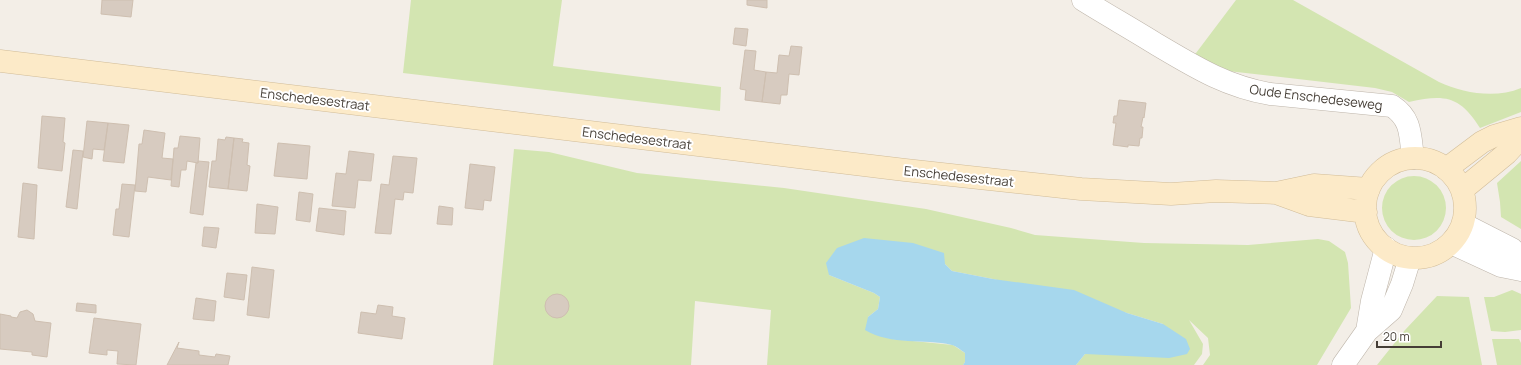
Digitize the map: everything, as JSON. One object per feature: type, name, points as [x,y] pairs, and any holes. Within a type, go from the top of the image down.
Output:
[{"type":"main road","name":"Enschedesestraat","points":[[0,61],[1045,185],[1123,192],[1171,194],[1216,191],[1276,193],[1314,185],[1369,189]]},
{"type":"main road","points":[[1446,169],[1482,142],[1494,136],[1521,128]]},
{"type":"main road","points":[[1462,190],[1507,153],[1521,138]]},
{"type":"main road","points":[[1413,158],[1425,159],[1446,169],[1456,179],[1462,190],[1465,202],[1463,224],[1458,234],[1451,243],[1442,250],[1421,258],[1410,258],[1397,254],[1386,248],[1376,238],[1369,226],[1366,212],[1366,200],[1369,189],[1376,177],[1386,167],[1399,161],[1413,158]]},
{"type":"main road","name":"Enschedesestraat","points":[[1276,193],[1309,205],[1366,212]]},
{"type":"street","name":"Oude Enschedeseweg","points":[[1083,0],[1196,68],[1234,85],[1270,94],[1392,106],[1402,112],[1407,120],[1410,131],[1413,158]]},
{"type":"street","points":[[1463,224],[1512,249],[1521,259]]},
{"type":"street","points":[[1451,243],[1501,266],[1521,270]]},
{"type":"street","points":[[1367,331],[1372,301],[1386,248]]},
{"type":"street","points":[[1343,365],[1367,331],[1391,310],[1402,284],[1410,258]]},
{"type":"green space","points":[[411,0],[562,0],[553,66],[721,87],[720,111],[403,73]]},
{"type":"green space","points":[[1236,0],[1293,0],[1448,86],[1469,92],[1490,94],[1521,88],[1521,112],[1480,128],[1466,109],[1450,100],[1442,98],[1432,98],[1409,102],[1392,92],[1375,88],[1228,71],[1193,57]]},
{"type":"green space","points":[[514,149],[549,152],[637,173],[784,188],[926,209],[1011,228],[1035,235],[1144,243],[1248,245],[1318,239],[1329,241],[1345,252],[1348,263],[1351,308],[1317,365],[1203,365],[1210,355],[1208,338],[1189,320],[1203,344],[1202,354],[1194,365],[1076,365],[1085,354],[1104,354],[1163,324],[1127,313],[993,279],[952,271],[945,264],[829,275],[874,293],[880,297],[878,309],[868,317],[893,339],[953,345],[965,353],[965,362],[963,365],[767,365],[771,310],[695,301],[691,365],[493,365]]},
{"type":"green space","points":[[1521,161],[1521,229],[1501,217],[1497,183]]},
{"type":"green space","points":[[1414,176],[1432,182],[1440,190],[1446,208],[1440,226],[1432,234],[1414,240],[1396,234],[1388,226],[1382,208],[1388,190],[1396,182]]},
{"type":"green space","points":[[1512,290],[1521,294],[1521,330],[1505,332],[1491,331],[1484,297],[1494,297]]},
{"type":"green space","points":[[1437,296],[1469,297],[1482,365],[1377,365],[1405,330]]},
{"type":"green space","points":[[1492,339],[1519,339],[1521,343],[1521,365],[1497,365]]},
{"type":"water","points":[[864,238],[913,243],[944,253],[945,264],[952,271],[993,279],[1074,290],[1127,313],[1163,324],[1186,339],[1190,349],[1187,354],[1169,358],[1085,354],[1076,365],[963,365],[965,362],[965,353],[954,346],[941,343],[897,340],[875,335],[865,330],[868,317],[878,309],[880,297],[874,293],[829,275],[826,263],[837,248]]},
{"type":"building","points":[[102,0],[133,0],[131,17],[101,14]]},
{"type":"building","points":[[747,0],[767,0],[767,8],[747,5]]},
{"type":"building","points":[[735,28],[748,29],[746,46],[733,44]]},
{"type":"building","points":[[791,46],[802,47],[799,75],[789,74],[787,95],[781,95],[780,104],[762,102],[766,72],[777,73],[779,55],[789,56]]},
{"type":"building","points":[[745,50],[756,51],[754,70],[766,72],[762,102],[745,100],[746,90],[740,89]]},
{"type":"building","points":[[1119,100],[1146,103],[1141,127],[1143,127],[1142,138],[1140,138],[1139,146],[1128,145],[1128,147],[1113,145],[1116,123],[1113,123],[1114,116],[1117,116]]},
{"type":"building","points":[[42,116],[65,118],[63,142],[65,143],[62,171],[38,168]]},
{"type":"building","points":[[87,121],[108,123],[104,150],[93,149],[92,159],[83,157]]},
{"type":"building","points":[[108,123],[129,125],[124,163],[103,161]]},
{"type":"building","points":[[144,130],[165,133],[162,158],[173,159],[171,180],[148,177],[146,192],[135,191],[139,144],[142,144]]},
{"type":"building","points":[[180,136],[200,138],[198,163],[187,161],[186,170],[181,170],[179,187],[171,186],[174,148],[178,148]]},
{"type":"building","points":[[226,137],[234,138],[228,189],[209,187],[212,161],[216,161],[218,139],[225,140]]},
{"type":"building","points":[[234,138],[243,139],[242,142],[249,143],[247,165],[250,166],[247,191],[228,189]]},
{"type":"building","points":[[278,143],[310,146],[307,179],[274,176]]},
{"type":"building","points":[[73,150],[83,151],[77,209],[66,207]]},
{"type":"building","points":[[349,151],[374,154],[371,181],[358,180],[355,208],[332,206],[336,173],[346,174]]},
{"type":"building","points":[[393,156],[417,158],[413,193],[404,192],[403,200],[395,199],[391,234],[375,233],[381,184],[389,185]]},
{"type":"building","points":[[198,161],[209,162],[203,215],[190,213],[196,163],[198,163]]},
{"type":"building","points":[[470,164],[495,167],[491,201],[484,200],[483,210],[465,208]]},
{"type":"building","points":[[23,183],[37,185],[34,239],[18,237]]},
{"type":"building","points":[[122,184],[135,185],[129,237],[113,235],[116,209],[119,209]]},
{"type":"building","points":[[299,192],[313,194],[310,222],[296,220]]},
{"type":"building","points":[[257,204],[278,207],[275,234],[255,233]]},
{"type":"building","points":[[439,206],[453,208],[452,225],[437,224]]},
{"type":"building","points":[[319,208],[346,211],[344,235],[316,231]]},
{"type":"building","points":[[204,227],[219,228],[216,248],[202,246]]},
{"type":"building","points":[[252,267],[274,270],[269,318],[247,315]]},
{"type":"building","points":[[227,273],[247,275],[244,300],[224,297]]},
{"type":"building","points":[[552,294],[562,294],[569,301],[569,311],[562,318],[552,318],[545,311],[545,301]]},
{"type":"building","points":[[196,298],[216,301],[214,321],[193,319]]},
{"type":"building","points":[[77,303],[96,305],[96,313],[76,311]]},
{"type":"building","points":[[378,305],[393,307],[392,316],[405,318],[402,339],[358,333],[361,312],[376,314]]},
{"type":"building","points":[[27,310],[33,314],[35,321],[51,323],[47,357],[32,355],[32,352],[0,349],[0,314],[17,318],[20,312]]},
{"type":"building","points":[[94,318],[141,324],[136,365],[117,364],[118,351],[107,350],[107,355],[89,353]]},
{"type":"building","points":[[179,342],[177,348],[199,351],[199,355],[215,357],[216,354],[230,356],[228,365],[167,365]]}]
